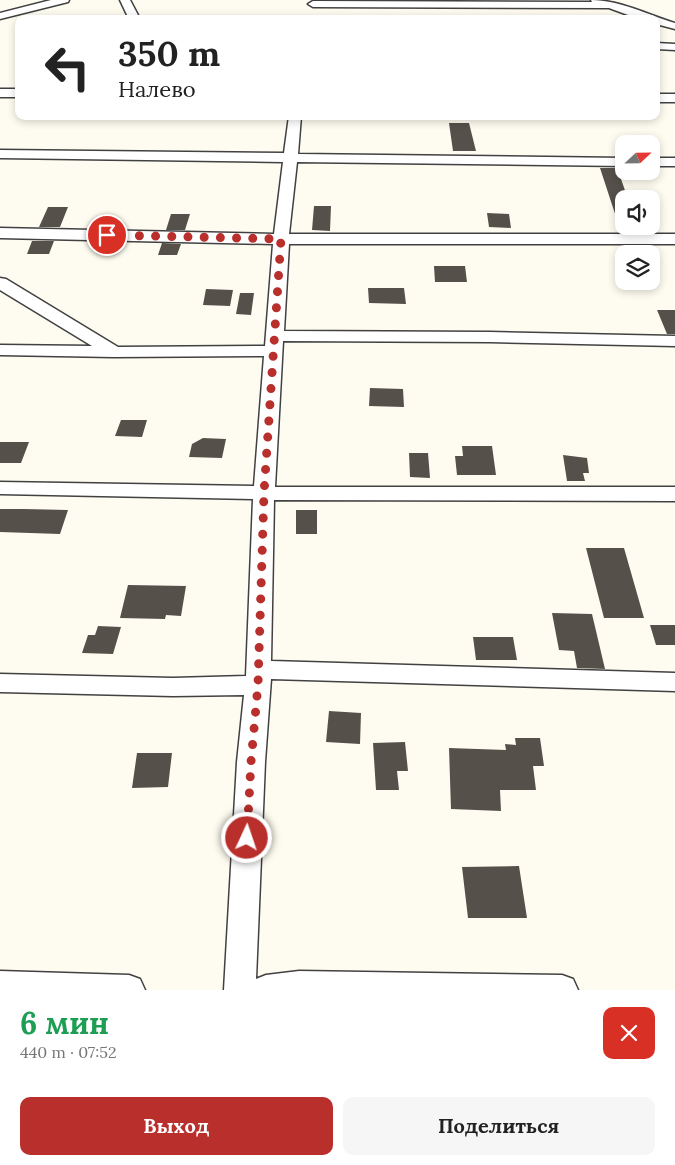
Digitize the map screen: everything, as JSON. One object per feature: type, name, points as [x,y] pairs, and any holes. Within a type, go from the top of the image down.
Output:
[{"type":"street","points":[[0,16],[64,0]]},
{"type":"street","points":[[125,0],[133,15]]},
{"type":"street","points":[[596,0],[639,15]]},
{"type":"street","points":[[313,5],[610,5]]},
{"type":"street","points":[[660,22],[675,26]]},
{"type":"street","points":[[660,46],[675,46]]},
{"type":"street","points":[[0,93],[15,94]]},
{"type":"street","points":[[660,98],[675,98]]},
{"type":"street","points":[[240,990],[251,762],[258,678],[264,493],[281,239],[295,120]]},
{"type":"street","points":[[0,154],[615,162]]},
{"type":"street","points":[[660,162],[675,162]]},
{"type":"street","points":[[0,232],[281,239],[675,239]]},
{"type":"street","points":[[0,283],[114,352]]},
{"type":"street","points":[[0,350],[114,352],[274,343],[490,337],[675,341]]},
{"type":"street","points":[[0,488],[264,493],[675,494]]},
{"type":"street","points":[[0,683],[173,687],[258,678],[675,682]]},
{"type":"street","points":[[0,986],[129,990]]},
{"type":"street","points":[[266,990],[299,986],[562,990]]},
{"type":"building","points":[[449,123],[469,123],[476,151],[453,151]]},
{"type":"building","points":[[600,168],[615,168],[615,180],[621,180],[625,190],[615,190],[615,214]]},
{"type":"building","points":[[314,206],[331,206],[330,231],[312,230]]},
{"type":"building","points":[[48,207],[68,207],[60,227],[39,227]]},
{"type":"building","points":[[487,213],[509,214],[511,228],[489,227]]},
{"type":"building","points":[[171,214],[190,214],[185,230],[166,230]]},
{"type":"building","points":[[32,241],[54,241],[49,254],[27,254]]},
{"type":"building","points":[[162,243],[181,244],[177,255],[158,255]]},
{"type":"building","points":[[434,266],[465,266],[467,282],[435,282]]},
{"type":"building","points":[[368,288],[404,288],[406,304],[369,303]]},
{"type":"building","points":[[206,289],[233,290],[230,306],[203,305]]},
{"type":"building","points":[[240,293],[254,293],[251,315],[236,314]]},
{"type":"building","points":[[657,310],[675,310],[675,334],[667,334]]},
{"type":"building","points":[[370,388],[403,389],[404,407],[369,406]]},
{"type":"building","points":[[121,420],[147,420],[142,437],[115,436]]},
{"type":"building","points":[[203,438],[226,439],[222,458],[189,457],[192,444]]},
{"type":"building","points":[[0,442],[29,442],[21,463],[0,463]]},
{"type":"building","points":[[462,446],[492,446],[496,475],[457,475],[455,456],[463,456]]},
{"type":"building","points":[[409,453],[428,453],[430,478],[410,477]]},
{"type":"building","points":[[563,455],[587,458],[589,473],[583,473],[585,481],[567,481]]},
{"type":"building","points":[[0,509],[68,510],[60,534],[0,532]]},
{"type":"building","points":[[296,510],[317,510],[317,534],[296,534]]},
{"type":"building","points":[[586,548],[624,548],[644,618],[604,618]]},
{"type":"building","points":[[128,585],[186,586],[181,616],[166,615],[165,619],[120,618]]},
{"type":"building","points":[[552,613],[592,614],[605,669],[577,668],[574,651],[559,650]]},
{"type":"building","points":[[650,625],[675,625],[675,645],[656,645]]},
{"type":"building","points":[[98,626],[121,627],[113,654],[82,653],[88,635],[95,635]]},
{"type":"building","points":[[473,637],[513,637],[517,660],[476,660]]},
{"type":"building","points":[[329,711],[361,713],[360,744],[326,742]]},
{"type":"building","points":[[515,738],[540,738],[544,766],[533,766],[536,790],[500,790],[501,811],[451,809],[449,748],[506,750],[505,744],[516,745]]},
{"type":"building","points":[[405,742],[408,771],[397,771],[399,790],[376,790],[373,743]]},
{"type":"building","points":[[137,753],[172,753],[168,787],[132,788]]},
{"type":"building","points":[[519,866],[527,918],[468,918],[462,867]]},
{"type":"route","points":[[107,235],[281,239],[264,493],[258,685],[247,838]]}]
